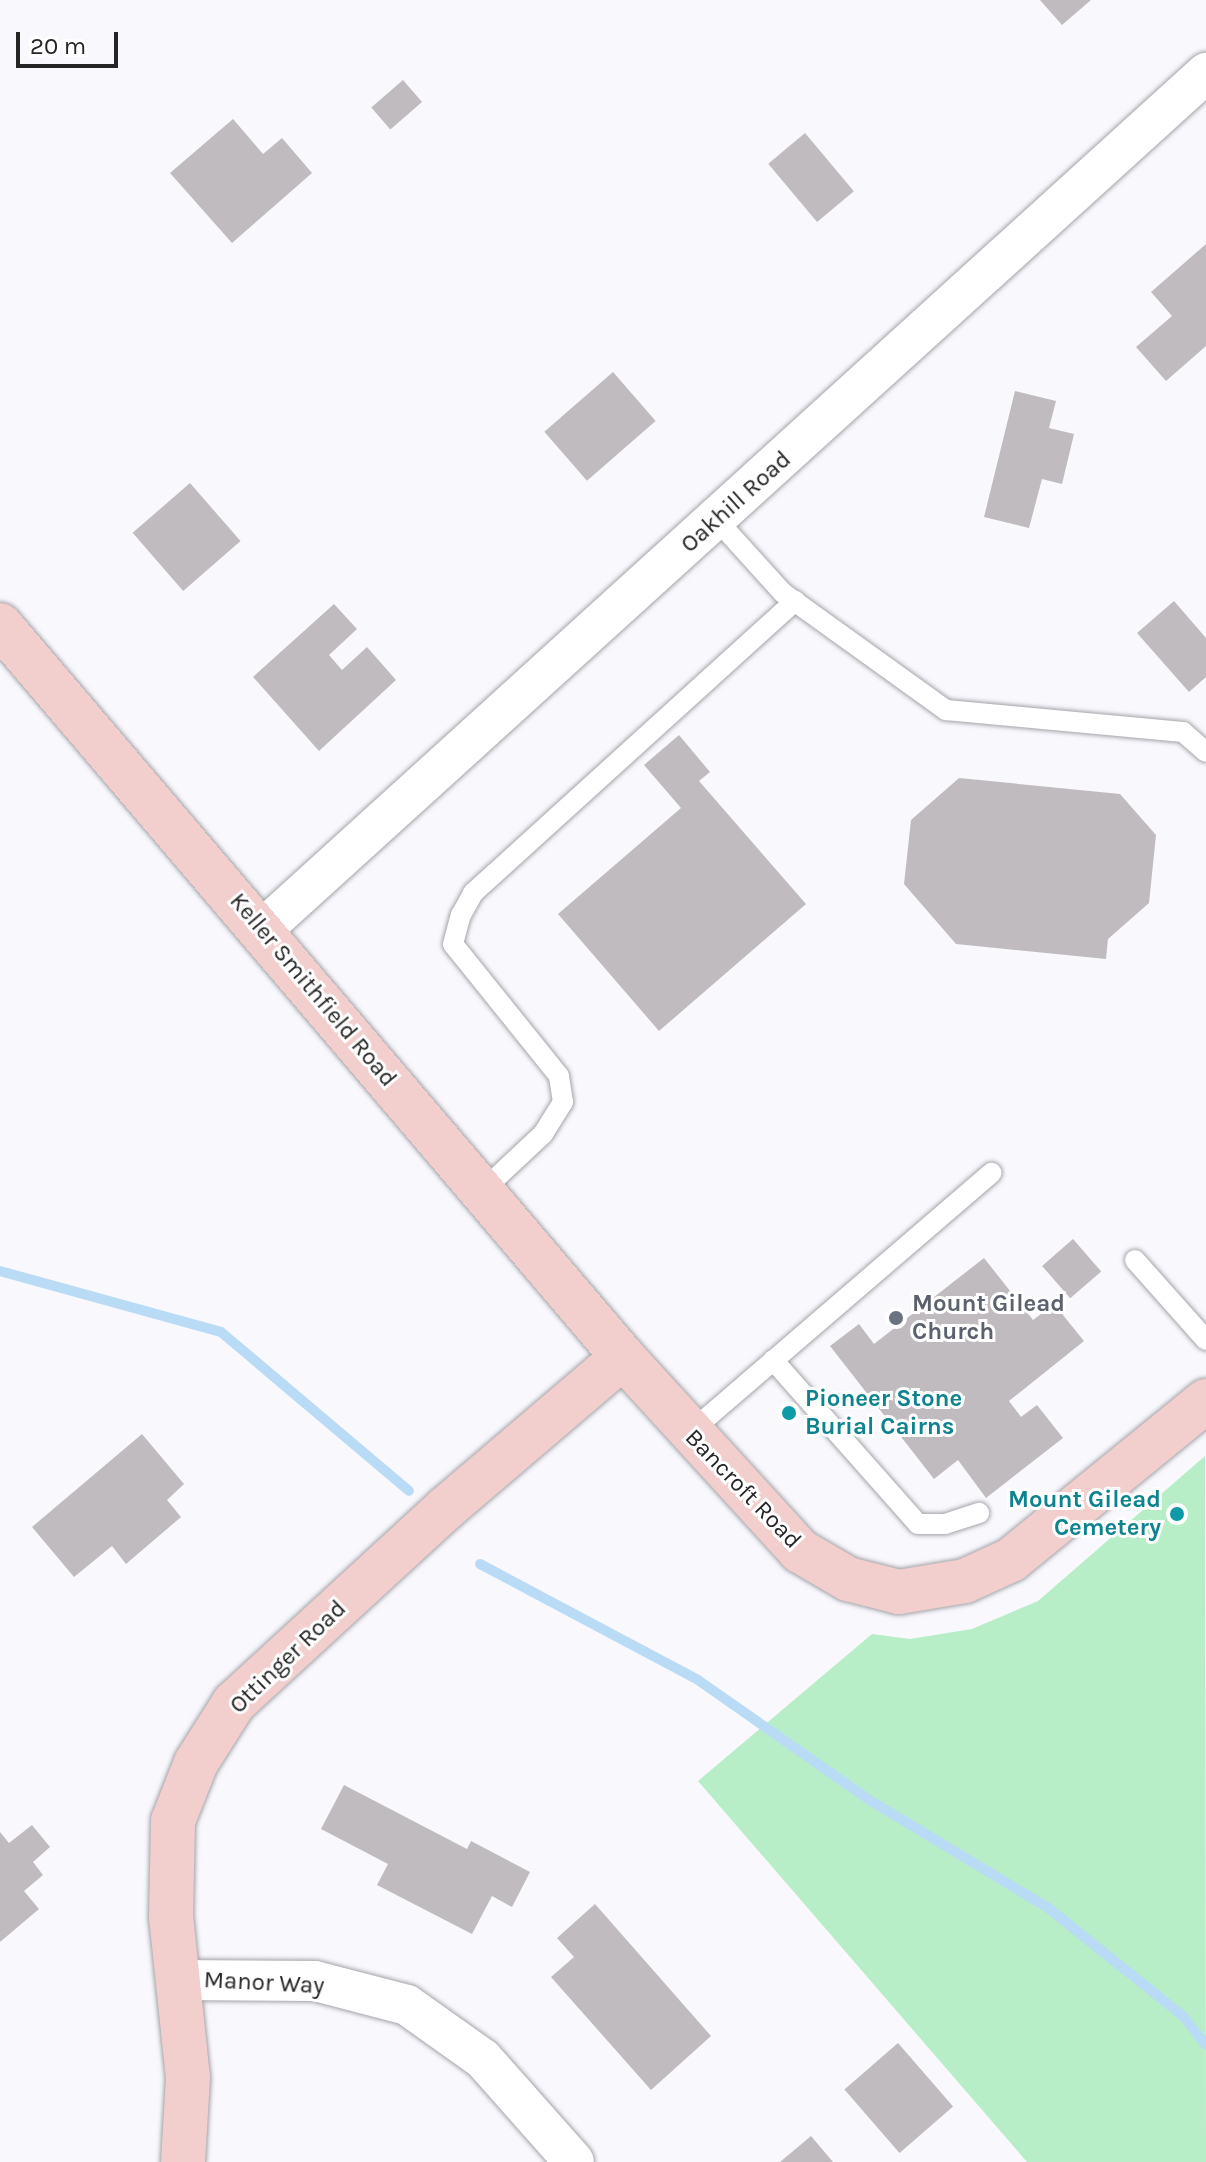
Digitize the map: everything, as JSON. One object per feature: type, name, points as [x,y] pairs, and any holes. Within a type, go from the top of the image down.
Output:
[{"type":"street","name":"Oakhill Road","points":[[263,929],[1206,73]]},
{"type":"street","name":"Keller Smithfield Road","points":[[0,625],[263,929],[481,1192],[623,1357]]},
{"type":"street","name":"Bancroft Road","points":[[623,1357],[689,1433],[800,1551],[848,1579],[899,1592],[965,1581],[1011,1560],[1206,1401]]},
{"type":"street","name":"Ottinger Road","points":[[183,2162],[188,2078],[176,1980],[173,1821],[196,1763],[234,1703],[445,1509],[623,1357]]},
{"type":"street","name":"Manor Way","points":[[176,1980],[315,1981],[407,2005],[483,2059],[574,2162]]},
{"type":"lane","points":[[717,520],[795,601],[946,710],[1183,732],[1206,751]]},
{"type":"lane","points":[[481,1192],[543,1134],[563,1102],[559,1076],[453,944],[461,915],[473,893],[795,601]]},
{"type":"lane","points":[[689,1433],[991,1173]]},
{"type":"lane","points":[[1135,1260],[1206,1340]]},
{"type":"lane","points":[[773,1360],[918,1524],[945,1524],[979,1513]]},
{"type":"green space","points":[[1205,1456],[1206,2162],[1027,2162],[698,1781],[872,1634],[910,1639],[972,1629],[1038,1601]]},
{"type":"building","points":[[1040,0],[1091,0],[1062,25]]},
{"type":"building","points":[[403,80],[422,102],[390,129],[371,108]]},
{"type":"building","points":[[233,119],[263,154],[282,138],[312,173],[232,243],[170,173]]},
{"type":"building","points":[[805,133],[854,191],[817,222],[768,164]]},
{"type":"building","points":[[1206,244],[1206,346],[1166,381],[1136,347],[1172,316],[1151,292]]},
{"type":"building","points":[[613,372],[656,421],[587,481],[544,432]]},
{"type":"building","points":[[1015,391],[1056,401],[1049,428],[1074,434],[1062,484],[1042,479],[1029,528],[984,517]]},
{"type":"building","points":[[190,483],[241,541],[183,591],[133,533]]},
{"type":"building","points":[[1174,601],[1206,638],[1206,677],[1189,692],[1137,633]]},
{"type":"building","points":[[334,604],[357,629],[329,655],[342,670],[367,647],[396,680],[319,751],[253,677]]},
{"type":"building","points":[[679,735],[710,772],[699,781],[806,904],[659,1031],[558,914],[681,808],[644,765]]},
{"type":"building","points":[[959,778],[1120,794],[1156,835],[1149,903],[1108,939],[1106,959],[956,944],[904,884],[911,820]]},
{"type":"building","points":[[1073,1239],[1101,1271],[1070,1298],[1042,1266]]},
{"type":"building","points":[[984,1258],[1033,1320],[1054,1304],[1084,1341],[1009,1401],[1021,1417],[1037,1405],[1063,1438],[986,1498],[958,1460],[934,1479],[830,1346],[859,1324],[874,1344]]},
{"type":"building","points":[[142,1434],[184,1484],[167,1500],[181,1517],[126,1564],[112,1546],[74,1577],[32,1527]]},
{"type":"building","points":[[344,1785],[467,1849],[471,1841],[530,1872],[512,1907],[492,1896],[472,1934],[377,1885],[388,1864],[321,1829]]},
{"type":"building","points":[[32,1825],[50,1847],[33,1862],[43,1875],[24,1891],[39,1909],[0,1942],[0,1832],[9,1843]]},
{"type":"building","points":[[595,1904],[711,2036],[651,2090],[551,1977],[574,1957],[557,1938]]},
{"type":"building","points":[[898,2043],[953,2106],[900,2153],[844,2090]]},
{"type":"building","points":[[811,2136],[833,2162],[780,2162]]},
{"type":"waterway","points":[[0,1271],[221,1332],[409,1491]]},
{"type":"waterway","points":[[480,1564],[698,1680],[871,1801],[1047,1907],[1183,2016],[1206,2045]]},
{"type":"place","name":"Mount Gilead Church","points":[[896,1318]]},
{"type":"place","name":"Pioneer Stone Burial Cairns","points":[[789,1413]]},
{"type":"place","name":"Mount Gilead Cemetery","points":[[1177,1514]]}]
